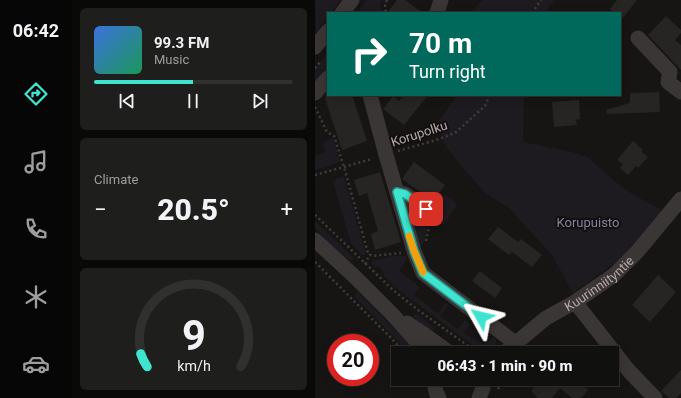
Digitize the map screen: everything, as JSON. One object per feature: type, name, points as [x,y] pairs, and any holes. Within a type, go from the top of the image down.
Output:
[{"type":"street","points":[[343,12],[352,0]]},
{"type":"street","points":[[437,12],[441,0]]},
{"type":"street","points":[[315,47],[327,32]]},
{"type":"street","points":[[637,38],[670,72],[668,82],[681,92]]},
{"type":"street","points":[[315,93],[327,79]]},
{"type":"street","points":[[371,96],[386,155],[414,251],[423,273],[508,346]]},
{"type":"street","points":[[397,192],[405,194],[426,209]]},
{"type":"street","name":"Kuurinniityntie","points":[[512,346],[546,318],[575,302],[614,275],[637,252],[681,200]]},
{"type":"street","points":[[315,240],[355,277],[421,346]]},
{"type":"street","points":[[575,302],[629,371],[655,398]]},
{"type":"street","points":[[392,314],[440,346]]},
{"type":"street","points":[[435,386],[435,391],[439,398]]},
{"type":"street","points":[[483,386],[483,397]]},
{"type":"path","points":[[386,12],[385,3],[387,0]]},
{"type":"path","points":[[534,12],[541,0]]},
{"type":"path","name":"Korupolku","points":[[315,175],[433,141],[455,133],[485,106],[490,96]]},
{"type":"path","points":[[315,107],[327,132],[334,136],[368,253],[372,256],[421,250],[425,244],[430,224],[430,214],[426,209]]},
{"type":"path","points":[[315,215],[393,290],[468,346]]},
{"type":"path","points":[[365,264],[370,254]]},
{"type":"path","points":[[315,262],[398,346]]},
{"type":"green space","points":[[315,0],[341,0],[332,12],[327,12],[327,18],[316,33]]},
{"type":"green space","points":[[367,0],[383,0],[380,4],[382,12],[358,12]]},
{"type":"green space","points":[[483,0],[554,0],[546,12],[470,12]]},
{"type":"green space","points":[[327,53],[327,68],[315,85],[315,69]]},
{"type":"green space","name":"Korupuisto","points":[[456,96],[524,96],[523,142],[572,152],[589,158],[612,179],[632,194],[664,211],[626,255],[573,293],[552,255],[508,207],[485,193],[456,160],[443,142],[439,121]]},
{"type":"green space","points":[[333,138],[340,161],[338,163],[315,170],[315,156],[326,152],[323,144],[327,140]]},
{"type":"green space","points":[[344,177],[345,180],[365,251],[363,256],[351,243],[333,182],[335,179]]},
{"type":"green space","points":[[445,194],[457,204],[445,224],[436,226],[428,221],[426,237],[420,249],[403,201],[429,214]]},
{"type":"green space","points":[[315,221],[354,258],[351,261],[345,258],[327,242],[315,228]]},
{"type":"green space","points":[[396,256],[406,256],[407,259],[399,271],[420,287],[414,295],[438,313],[446,303],[449,305],[440,316],[458,329],[465,320],[470,324],[463,333],[485,345],[493,337],[497,344],[495,346],[473,346],[395,287],[383,275],[384,273],[378,266],[375,268],[371,262],[373,260]]},
{"type":"green space","points":[[358,292],[411,346],[402,346],[355,297],[356,293]]},
{"type":"green space","points":[[416,313],[435,328],[430,334],[413,316]]},
{"type":"building","points":[[397,0],[405,0],[422,12],[388,12]]},
{"type":"building","points":[[617,0],[637,0],[622,19],[621,12],[613,12],[610,9]]},
{"type":"building","points":[[666,16],[681,30],[681,33],[675,40],[681,45],[681,70],[648,35]]},
{"type":"building","points":[[659,92],[660,112],[607,114],[606,110],[630,103],[630,93]]},
{"type":"building","points":[[330,96],[352,96],[367,141],[342,150],[325,98]]},
{"type":"building","points":[[393,96],[399,101],[403,96],[427,96],[404,125],[383,109]]},
{"type":"building","points":[[579,100],[580,119],[576,120],[577,125],[554,127],[552,102]]},
{"type":"building","points":[[633,141],[648,157],[638,168],[636,166],[628,175],[620,168],[623,164],[617,160]]},
{"type":"building","points":[[414,162],[445,185],[433,201],[402,179]]},
{"type":"building","points":[[380,172],[401,242],[375,250],[371,234],[378,231],[367,193],[359,196],[354,180]]},
{"type":"building","points":[[498,227],[518,242],[521,239],[542,255],[532,267],[512,252],[509,255],[488,239]]},
{"type":"building","points":[[480,271],[502,288],[495,298],[472,281]]},
{"type":"building","points":[[658,275],[676,292],[650,322],[632,305]]},
{"type":"building","points":[[681,370],[681,393],[676,398],[669,398],[661,391]]},
{"type":"building","points":[[535,386],[584,386],[588,390],[581,398],[572,398],[560,388],[552,398],[538,398],[531,391]]},
{"type":"slow traffic","points":[[409,236],[423,272]]},
{"type":"route","points":[[426,209],[405,194],[397,192],[414,251],[423,273],[481,317]]}]
